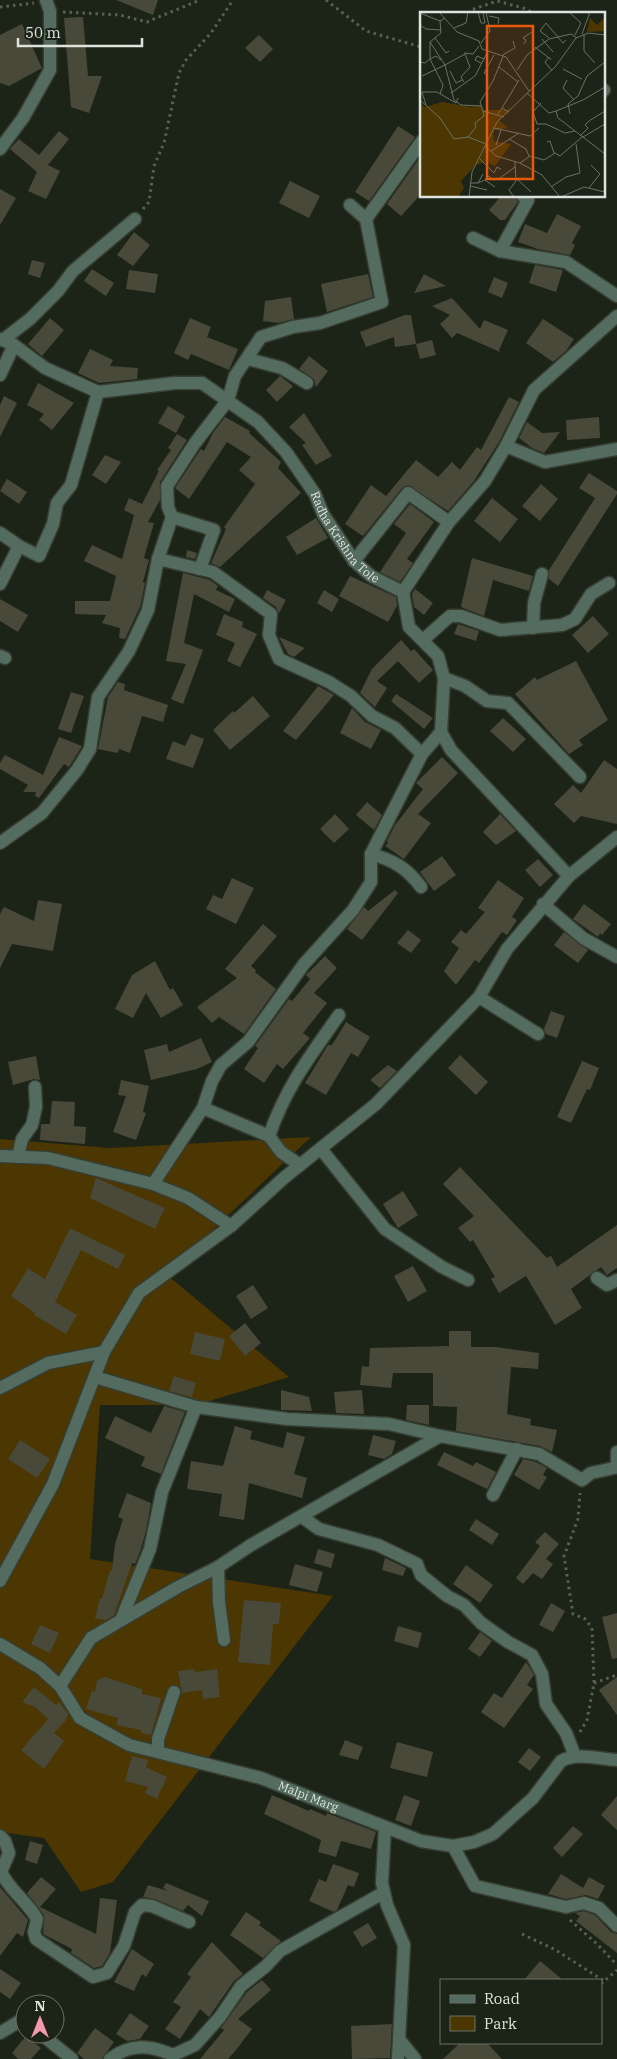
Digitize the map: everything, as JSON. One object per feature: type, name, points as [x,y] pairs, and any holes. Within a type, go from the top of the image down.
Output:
[{"type":"street","points":[[0,149],[23,118],[50,70],[46,4]]},
{"type":"street","points":[[366,219],[420,143]]},
{"type":"street","points":[[500,251],[528,200],[526,198]]},
{"type":"street","points":[[0,843],[42,813],[90,749],[98,697],[129,651],[148,610],[158,559],[172,517],[168,507],[167,486],[195,443],[228,400],[234,376],[248,359],[261,337],[293,327],[320,323],[382,302],[366,219],[350,205]]},
{"type":"street","points":[[0,375],[5,341],[30,320],[58,291],[73,271],[135,219]]},
{"type":"street","points":[[473,238],[500,251],[566,262],[617,296]]},
{"type":"street","points":[[569,876],[451,750],[441,732],[444,678],[438,656],[409,627],[403,592],[449,522],[485,481],[506,446],[534,390],[617,316]]},
{"type":"street","points":[[0,533],[19,546],[39,556],[52,524],[57,503],[71,484],[98,392],[45,368],[5,341]]},
{"type":"street","points":[[248,359],[282,368],[307,383]]},
{"type":"street","name":"Radha Krishna Tole","points":[[98,392],[175,383],[202,383],[228,400],[258,422],[286,452],[315,494],[324,514],[354,561],[372,576],[403,592]]},
{"type":"street","points":[[506,446],[545,462],[617,449]]},
{"type":"street","points":[[354,561],[408,493],[449,522]]},
{"type":"street","points":[[172,517],[214,530],[200,569]]},
{"type":"street","points":[[0,584],[19,546]]},
{"type":"street","points":[[158,559],[214,572],[271,614],[269,635],[279,659],[329,682],[351,696],[372,716],[395,728],[422,754]]},
{"type":"street","points":[[533,628],[534,603],[542,574]]},
{"type":"street","points":[[423,640],[450,616],[461,616],[500,630],[562,626],[575,619],[592,594],[609,582]]},
{"type":"street","points":[[444,678],[465,686],[487,701],[508,702],[580,777]]},
{"type":"street","points":[[153,1184],[203,1108],[212,1081],[221,1066],[248,1042],[304,964],[353,910],[370,882],[371,854],[422,754],[441,732]]},
{"type":"street","points":[[0,1581],[53,1484],[104,1352],[139,1293],[231,1226],[300,1165],[376,1104],[479,997],[507,948],[543,904],[569,876],[617,837]]},
{"type":"street","points":[[371,854],[392,860],[412,874],[421,887]]},
{"type":"street","points":[[543,904],[583,938],[617,957]]},
{"type":"street","points":[[479,997],[538,1034]]},
{"type":"street","points":[[269,1136],[280,1105],[298,1072],[339,1015]]},
{"type":"street","points":[[18,1156],[22,1139],[32,1126],[36,1107],[35,1087]]},
{"type":"street","points":[[203,1108],[269,1136],[281,1152],[300,1165]]},
{"type":"street","points":[[321,1149],[385,1229],[442,1267],[468,1280]]},
{"type":"street","points":[[0,1156],[48,1158],[153,1184],[188,1198],[231,1226]]},
{"type":"street","points":[[597,1278],[607,1285],[617,1280]]},
{"type":"street","points":[[0,1388],[48,1364],[104,1352]]},
{"type":"street","points":[[95,1377],[196,1407],[287,1419],[389,1424],[440,1436],[516,1449],[539,1454],[582,1480],[591,1473],[614,1468],[617,1464],[617,1452]]},
{"type":"street","points":[[121,1620],[150,1549],[162,1492],[196,1407]]},
{"type":"street","points":[[60,1686],[92,1638],[218,1567],[251,1545],[440,1436]]},
{"type":"street","points":[[493,1495],[516,1449]]},
{"type":"street","points":[[302,1517],[319,1529],[378,1544],[416,1564],[422,1575],[447,1596],[464,1605],[481,1623],[508,1642],[532,1655],[542,1674],[546,1704],[574,1751],[617,1760]]},
{"type":"street","points":[[218,1567],[219,1602],[224,1640]]},
{"type":"street","name":"Malpi Marg","points":[[0,1644],[40,1668],[60,1686],[80,1718],[129,1745],[261,1778],[422,1841],[453,1846],[474,1842],[493,1834],[533,1798],[561,1761],[574,1751]]},
{"type":"street","points":[[158,1751],[158,1738],[174,1692]]},
{"type":"street","points":[[385,1827],[382,1883],[404,1945],[398,2059]]},
{"type":"street","points":[[0,1836],[5,1841],[9,1853],[1,1872],[13,1891],[32,1909],[37,1919],[34,1932],[36,1939],[93,1977],[107,1973],[124,1946],[135,1912],[142,1905],[152,1906],[189,1922]]},
{"type":"street","points":[[453,1846],[475,1886],[566,1907],[584,1903],[599,1908],[617,1926]]},
{"type":"street","points":[[110,2059],[122,2051],[144,2045],[173,2055],[183,2052],[195,2044],[220,2017],[241,1986],[266,1966],[280,1951],[384,1893]]},
{"type":"street","points":[[0,2033],[15,2024]]},
{"type":"street","points":[[399,2039],[415,2059]]},
{"type":"street","points":[[53,2044],[72,2059]]},
{"type":"path","points":[[0,7],[46,4],[120,15],[147,22],[200,0]]},
{"type":"path","points":[[135,219],[149,202],[154,166],[164,143],[179,73],[186,60],[210,33],[233,0]]},
{"type":"path","points":[[326,0],[366,31],[420,47]]},
{"type":"path","points":[[470,12],[497,1],[527,9],[530,12]]},
{"type":"path","points":[[574,1751],[587,1720],[594,1683],[592,1628],[585,1619],[573,1614],[564,1556],[578,1519],[582,1480]]},
{"type":"path","points":[[594,1683],[617,1675]]},
{"type":"path","points":[[566,1916],[617,1965]]},
{"type":"path","points":[[522,1934],[554,1948],[597,1979]]},
{"type":"path","points":[[602,1983],[617,1970]]},
{"type":"green space","points":[[311,1137],[166,1274],[289,1377],[196,1405],[100,1405],[90,1559],[333,1596],[113,1882],[81,1892],[44,1838],[0,1832],[0,1139],[110,1148]]},
{"type":"building","points":[[116,0],[158,0],[153,15]]},
{"type":"building","points":[[83,17],[88,76],[102,76],[89,113],[71,107],[64,18]]},
{"type":"building","points":[[22,24],[42,68],[9,86],[0,83],[0,35]]},
{"type":"building","points":[[259,35],[273,49],[260,62],[245,48]]},
{"type":"building","points":[[398,126],[415,137],[369,201],[355,192]]},
{"type":"building","points":[[59,131],[69,139],[48,165],[60,171],[46,199],[28,191],[37,172],[10,149],[19,139],[39,155]]},
{"type":"building","points":[[420,157],[420,195],[401,216],[387,204]]},
{"type":"building","points":[[290,181],[320,196],[309,218],[279,203]]},
{"type":"building","points":[[0,189],[16,198],[0,225]]},
{"type":"building","points":[[499,198],[516,198],[518,202],[505,220],[500,220],[489,210]]},
{"type":"building","points":[[557,214],[581,226],[572,243],[575,245],[570,255],[538,249],[518,242],[525,224],[547,233]]},
{"type":"building","points":[[134,232],[150,245],[133,266],[117,255]]},
{"type":"building","points":[[32,260],[45,263],[40,278],[28,274]]},
{"type":"building","points":[[535,265],[563,270],[556,292],[529,283]]},
{"type":"building","points":[[92,269],[114,283],[106,296],[84,281]]},
{"type":"building","points":[[129,270],[158,274],[155,293],[126,289]]},
{"type":"building","points":[[368,274],[373,297],[327,312],[321,284]]},
{"type":"building","points":[[424,274],[446,286],[414,293]]},
{"type":"building","points":[[494,277],[508,283],[502,298],[488,292]]},
{"type":"building","points":[[291,297],[294,319],[278,323],[263,321],[265,301]]},
{"type":"building","points":[[452,298],[480,329],[484,320],[508,330],[499,350],[500,352],[457,333],[452,338],[440,324],[450,315],[432,306]]},
{"type":"building","points":[[405,315],[411,315],[416,344],[395,347],[394,337],[366,347],[360,332]]},
{"type":"building","points":[[50,318],[64,330],[42,356],[28,344]]},
{"type":"building","points":[[190,318],[211,327],[207,337],[238,349],[229,370],[191,354],[188,360],[174,353]]},
{"type":"building","points":[[543,319],[574,339],[566,351],[553,362],[526,343]]},
{"type":"building","points":[[432,340],[436,355],[420,359],[416,344]]},
{"type":"building","points":[[90,349],[113,360],[110,366],[138,368],[137,379],[99,383],[78,373]]},
{"type":"building","points":[[309,356],[328,371],[316,387],[314,379],[299,369]]},
{"type":"building","points":[[280,376],[293,386],[277,402],[266,390]]},
{"type":"building","points":[[38,383],[74,403],[52,430],[39,420],[44,414],[27,405]]},
{"type":"building","points":[[4,396],[17,403],[0,437],[0,405]]},
{"type":"building","points":[[509,397],[519,402],[499,442],[474,481],[448,511],[408,485],[402,488],[363,536],[345,524],[371,485],[386,496],[416,460],[438,477],[452,462],[460,470],[477,447],[481,450]]},
{"type":"building","points":[[168,406],[185,416],[176,433],[158,423]]},
{"type":"building","points":[[304,413],[332,456],[316,465],[302,445],[306,443],[289,427]]},
{"type":"building","points":[[225,417],[250,431],[249,433],[281,462],[278,468],[301,493],[220,567],[211,563],[226,529],[224,527],[255,484],[239,470],[251,457],[227,442],[189,499],[175,488],[201,449],[204,451],[213,433]]},
{"type":"building","points":[[599,417],[600,438],[567,440],[566,420]]},
{"type":"building","points":[[527,422],[542,433],[560,432],[544,453],[532,448],[519,438]]},
{"type":"building","points":[[177,434],[187,440],[160,482],[160,500],[148,522],[154,523],[144,558],[149,560],[143,582],[145,583],[140,607],[125,639],[119,638],[120,628],[102,623],[106,615],[75,614],[75,601],[110,601],[116,576],[84,561],[92,545],[122,559],[134,515],[124,510],[129,498],[142,504],[159,471],[157,470],[171,450],[168,448]]},
{"type":"building","points":[[105,455],[121,462],[106,484],[92,475]]},
{"type":"building","points":[[589,473],[617,491],[617,494],[558,586],[549,579],[549,570],[595,498],[579,488]]},
{"type":"building","points":[[7,479],[27,492],[19,504],[0,491]]},
{"type":"building","points":[[541,484],[558,499],[540,521],[522,506]]},
{"type":"building","points":[[492,498],[518,519],[500,542],[474,521]]},
{"type":"building","points":[[410,504],[434,522],[407,559],[413,563],[400,582],[380,572],[406,533],[394,524]]},
{"type":"building","points":[[316,518],[328,538],[297,555],[286,537]]},
{"type":"building","points":[[187,550],[197,553],[195,559],[186,557]]},
{"type":"building","points":[[472,558],[533,576],[529,591],[493,580],[484,616],[463,608],[461,606]]},
{"type":"building","points":[[183,573],[210,580],[218,586],[216,590],[235,599],[229,612],[194,594],[184,643],[203,650],[183,704],[171,699],[186,664],[166,661]]},
{"type":"building","points":[[350,576],[396,597],[397,606],[388,622],[339,596]]},
{"type":"building","points":[[415,589],[433,603],[424,615],[414,607],[412,594]]},
{"type":"building","points":[[267,590],[286,600],[279,613],[276,607],[263,598]]},
{"type":"building","points":[[324,590],[339,599],[332,612],[317,603]]},
{"type":"building","points":[[0,599],[28,615],[18,632],[0,621]]},
{"type":"building","points":[[224,614],[243,622],[242,627],[257,634],[240,667],[227,661],[235,643],[216,635]]},
{"type":"building","points":[[593,616],[609,634],[588,653],[572,635]]},
{"type":"building","points":[[458,624],[479,631],[476,641],[454,634]]},
{"type":"building","points":[[279,637],[305,648],[294,657],[288,654]]},
{"type":"building","points":[[401,640],[411,651],[414,649],[433,670],[419,683],[398,661],[377,681],[387,688],[375,707],[360,693],[372,669]]},
{"type":"building","points":[[576,661],[608,720],[579,740],[583,745],[569,754],[515,694],[535,677],[537,680]]},
{"type":"building","points":[[118,682],[125,684],[124,690],[168,705],[163,722],[142,716],[130,753],[119,749],[118,753],[98,749],[108,697]]},
{"type":"building","points":[[318,686],[334,695],[296,740],[283,731]]},
{"type":"building","points":[[71,692],[84,696],[71,733],[58,729]]},
{"type":"building","points":[[396,694],[433,718],[424,729],[391,701]]},
{"type":"building","points":[[253,696],[270,716],[230,750],[213,730],[233,711],[234,713]]},
{"type":"building","points":[[352,708],[365,722],[381,730],[371,749],[340,733]]},
{"type":"building","points":[[503,718],[526,739],[513,752],[490,731]]},
{"type":"building","points":[[191,734],[204,739],[193,768],[166,759],[173,741],[185,746]]},
{"type":"building","points":[[59,737],[82,746],[69,767],[64,764],[39,798],[35,796],[36,792],[23,792],[28,785],[0,769],[0,763],[5,755],[43,775]]},
{"type":"building","points":[[442,757],[458,773],[418,814],[431,823],[404,859],[385,846],[395,825],[423,789],[416,783]]},
{"type":"building","points":[[604,760],[617,769],[617,824],[581,816],[574,823],[554,804],[573,785],[581,793]]},
{"type":"building","points":[[367,802],[382,815],[374,830],[356,815]]},
{"type":"building","points":[[335,814],[349,829],[334,843],[320,829]]},
{"type":"building","points":[[500,814],[516,831],[496,845],[483,832]]},
{"type":"building","points":[[442,856],[456,875],[434,891],[420,872]]},
{"type":"building","points":[[538,859],[553,875],[540,887],[525,870]]},
{"type":"building","points":[[232,878],[254,888],[236,924],[206,909],[213,895],[222,899]]},
{"type":"building","points":[[498,880],[524,898],[512,917],[517,920],[507,935],[502,932],[479,963],[475,960],[456,985],[444,971],[459,948],[451,942],[461,930],[466,934],[485,912],[478,908]]},
{"type":"building","points":[[395,890],[398,893],[362,940],[347,929],[364,907],[368,911]]},
{"type":"building","points":[[38,900],[62,904],[53,951],[12,944],[0,968],[0,914],[4,907],[34,921]]},
{"type":"building","points":[[584,904],[611,924],[598,937],[573,919]]},
{"type":"building","points":[[263,924],[277,936],[251,966],[256,970],[255,972],[276,989],[244,1034],[219,1017],[212,1023],[197,1007],[237,978],[225,969]]},
{"type":"building","points":[[408,930],[421,940],[411,953],[397,943]]},
{"type":"building","points":[[564,932],[588,950],[578,963],[554,945]]},
{"type":"building","points":[[325,956],[337,968],[314,993],[327,1003],[303,1033],[310,1038],[283,1069],[277,1064],[264,1083],[244,1069],[258,1048],[255,1046],[289,999],[292,1001],[310,979],[306,975]]},
{"type":"building","points":[[155,961],[170,990],[173,988],[183,1005],[161,1018],[146,993],[133,1018],[115,1009],[132,975]]},
{"type":"building","points":[[551,1011],[565,1016],[557,1038],[546,1034],[544,1029]]},
{"type":"building","points":[[346,1022],[370,1037],[358,1057],[351,1053],[326,1095],[305,1083],[328,1045],[332,1045]]},
{"type":"building","points":[[201,1038],[212,1062],[197,1069],[151,1080],[144,1050],[167,1044],[169,1052]]},
{"type":"building","points":[[460,1055],[488,1082],[476,1095],[448,1068]]},
{"type":"building","points":[[36,1056],[40,1080],[34,1079],[13,1085],[8,1062]]},
{"type":"building","points":[[582,1061],[599,1068],[590,1090],[587,1089],[571,1123],[557,1117]]},
{"type":"building","points":[[388,1065],[397,1071],[380,1088],[370,1080]]},
{"type":"building","points":[[121,1080],[149,1086],[143,1112],[146,1113],[136,1140],[113,1132],[126,1096],[118,1095]]},
{"type":"building","points":[[52,1101],[75,1102],[74,1126],[86,1127],[85,1144],[40,1140],[41,1124],[50,1124]]},
{"type":"building","points":[[460,1167],[547,1258],[551,1256],[557,1267],[617,1225],[617,1268],[607,1275],[601,1267],[571,1289],[582,1308],[555,1325],[526,1276],[499,1293],[491,1279],[495,1277],[473,1240],[470,1242],[458,1228],[474,1216],[443,1184]]},
{"type":"building","points":[[96,1178],[165,1208],[155,1229],[90,1198]]},
{"type":"building","points":[[403,1191],[418,1215],[398,1228],[383,1204]]},
{"type":"building","points":[[70,1228],[125,1255],[118,1269],[81,1250],[55,1302],[77,1315],[66,1334],[34,1315],[35,1313],[11,1296],[28,1268],[45,1279]]},
{"type":"building","points":[[413,1266],[427,1291],[408,1302],[394,1276]]},
{"type":"building","points":[[253,1285],[268,1308],[251,1319],[236,1296]]},
{"type":"building","points":[[245,1323],[261,1343],[245,1356],[229,1336]]},
{"type":"building","points":[[449,1331],[471,1331],[471,1347],[496,1347],[539,1353],[538,1369],[511,1367],[507,1414],[531,1419],[530,1425],[557,1430],[552,1452],[540,1446],[456,1431],[457,1407],[433,1406],[433,1373],[393,1373],[391,1388],[360,1385],[362,1366],[369,1367],[370,1348],[449,1346]]},
{"type":"building","points":[[195,1332],[225,1339],[220,1361],[190,1354]]},
{"type":"building","points":[[174,1376],[196,1383],[192,1397],[169,1391]]},
{"type":"building","points":[[281,1390],[309,1397],[312,1411],[281,1410]]},
{"type":"building","points":[[362,1390],[364,1414],[336,1413],[334,1392]]},
{"type":"building","points":[[407,1405],[429,1405],[429,1425],[406,1420]]},
{"type":"building","points":[[164,1406],[185,1412],[161,1474],[141,1466],[145,1457],[105,1438],[115,1416],[151,1433]]},
{"type":"building","points":[[235,1426],[252,1431],[250,1439],[283,1448],[287,1432],[305,1437],[294,1474],[307,1478],[302,1498],[249,1483],[244,1520],[219,1516],[222,1494],[187,1489],[191,1461],[223,1466]]},
{"type":"building","points":[[373,1435],[396,1441],[392,1454],[384,1459],[368,1455]]},
{"type":"building","points":[[20,1440],[50,1459],[37,1478],[8,1459]]},
{"type":"building","points":[[444,1452],[473,1466],[476,1462],[496,1472],[487,1489],[437,1465]]},
{"type":"building","points":[[523,1459],[536,1462],[547,1468],[543,1475],[547,1477],[539,1490],[514,1475]]},
{"type":"building","points":[[127,1493],[151,1503],[146,1531],[140,1552],[135,1564],[132,1563],[114,1615],[106,1620],[95,1619],[100,1598],[102,1599],[110,1570],[112,1571],[115,1544],[123,1519],[118,1517]]},
{"type":"building","points":[[476,1519],[499,1534],[492,1545],[469,1530]]},
{"type":"building","points":[[545,1532],[559,1544],[546,1559],[553,1564],[542,1579],[533,1573],[523,1584],[516,1578],[540,1546],[535,1542]]},
{"type":"building","points":[[318,1549],[335,1554],[331,1568],[314,1563]]},
{"type":"building","points":[[385,1558],[406,1568],[403,1576],[382,1570]]},
{"type":"building","points":[[295,1564],[323,1572],[317,1592],[289,1585]]},
{"type":"building","points":[[466,1565],[493,1585],[480,1603],[453,1584]]},
{"type":"building","points":[[244,1600],[281,1603],[279,1624],[273,1624],[270,1665],[238,1662]]},
{"type":"building","points":[[551,1603],[565,1611],[553,1632],[539,1625]]},
{"type":"building","points":[[617,1613],[617,1658],[612,1659],[602,1617]]},
{"type":"building","points":[[40,1625],[59,1633],[50,1653],[31,1644]]},
{"type":"building","points":[[398,1626],[422,1633],[418,1648],[394,1641]]},
{"type":"building","points":[[480,1632],[492,1641],[480,1657],[468,1649]]},
{"type":"building","points":[[526,1662],[534,1675],[527,1685],[533,1689],[504,1728],[481,1712],[494,1693],[502,1698]]},
{"type":"building","points":[[194,1669],[195,1672],[217,1669],[220,1697],[203,1699],[202,1690],[182,1693],[178,1671]]},
{"type":"building","points":[[105,1677],[142,1689],[142,1694],[161,1698],[151,1735],[141,1733],[141,1730],[116,1725],[118,1718],[86,1709],[92,1691],[95,1692],[97,1680]]},
{"type":"building","points":[[617,1677],[617,1715],[599,1690]]},
{"type":"building","points":[[34,1687],[56,1705],[59,1702],[68,1714],[66,1720],[54,1733],[64,1741],[44,1769],[21,1750],[48,1719],[35,1707],[22,1702]]},
{"type":"building","points":[[345,1740],[363,1747],[358,1760],[339,1755]]},
{"type":"building","points":[[397,1742],[433,1752],[427,1777],[390,1768]]},
{"type":"building","points":[[529,1748],[541,1757],[530,1771],[518,1762]]},
{"type":"building","points":[[132,1756],[148,1760],[146,1767],[167,1777],[157,1799],[145,1793],[148,1787],[125,1781]]},
{"type":"building","points":[[272,1795],[309,1811],[310,1809],[326,1816],[327,1813],[376,1832],[371,1849],[341,1841],[336,1857],[318,1852],[321,1840],[264,1814]]},
{"type":"building","points":[[404,1795],[420,1801],[411,1826],[395,1820]]},
{"type":"building","points":[[617,1796],[617,1830],[601,1815]]},
{"type":"building","points":[[573,1826],[583,1834],[562,1857],[553,1848]]},
{"type":"building","points":[[30,1841],[43,1845],[37,1864],[25,1860]]},
{"type":"building","points":[[333,1864],[359,1873],[354,1887],[348,1885],[337,1910],[334,1912],[309,1901],[319,1879],[326,1882]]},
{"type":"building","points":[[561,1874],[583,1888],[589,1877],[605,1886],[598,1899],[586,1895],[566,1899],[548,1894]]},
{"type":"building","points":[[41,1877],[56,1889],[40,1907],[96,1934],[100,1898],[117,1900],[110,1953],[102,1966],[94,1968],[71,1953],[72,1949],[43,1934],[44,1915],[27,1893]]},
{"type":"building","points":[[166,1883],[209,1901],[202,1916],[188,1905],[183,1911],[155,1899],[143,1897],[148,1885],[168,1891],[163,1888]]},
{"type":"building","points":[[0,1887],[28,1920],[23,1937],[17,1933],[0,1956]]},
{"type":"building","points":[[584,1911],[595,1915],[611,1932],[617,1934],[617,1953],[576,1921],[580,1916],[575,1913]]},
{"type":"building","points":[[246,1912],[261,1922],[259,1925],[281,1941],[263,1958],[230,1935]]},
{"type":"building","points":[[368,1923],[377,1938],[362,1947],[353,1932]]},
{"type":"building","points":[[212,1942],[243,1974],[234,1981],[209,2017],[200,2009],[180,2039],[165,2029],[181,2007],[173,2002],[191,1977],[187,1974]]},
{"type":"building","points":[[132,1949],[154,1964],[146,1977],[142,1974],[134,1991],[114,1982]]},
{"type":"building","points":[[540,1961],[562,1979],[525,1979]]},
{"type":"building","points":[[0,1969],[21,1983],[10,1999],[0,1992]]},
{"type":"building","points":[[262,1980],[271,1990],[238,2019],[252,2029],[236,2050],[228,2059],[200,2059],[224,2030],[221,2028],[247,1992]]},
{"type":"building","points":[[130,2013],[149,2026],[140,2039],[127,2041],[116,2034]]},
{"type":"building","points":[[392,2024],[390,2058],[352,2059],[351,2026]]},
{"type":"building","points":[[95,2028],[114,2042],[102,2059],[84,2059],[77,2053]]},
{"type":"building","points":[[19,2044],[36,2044],[41,2048],[31,2059],[18,2059],[12,2053]]},
{"type":"building","points":[[459,2044],[488,2044],[502,2059],[443,2059]]}]
